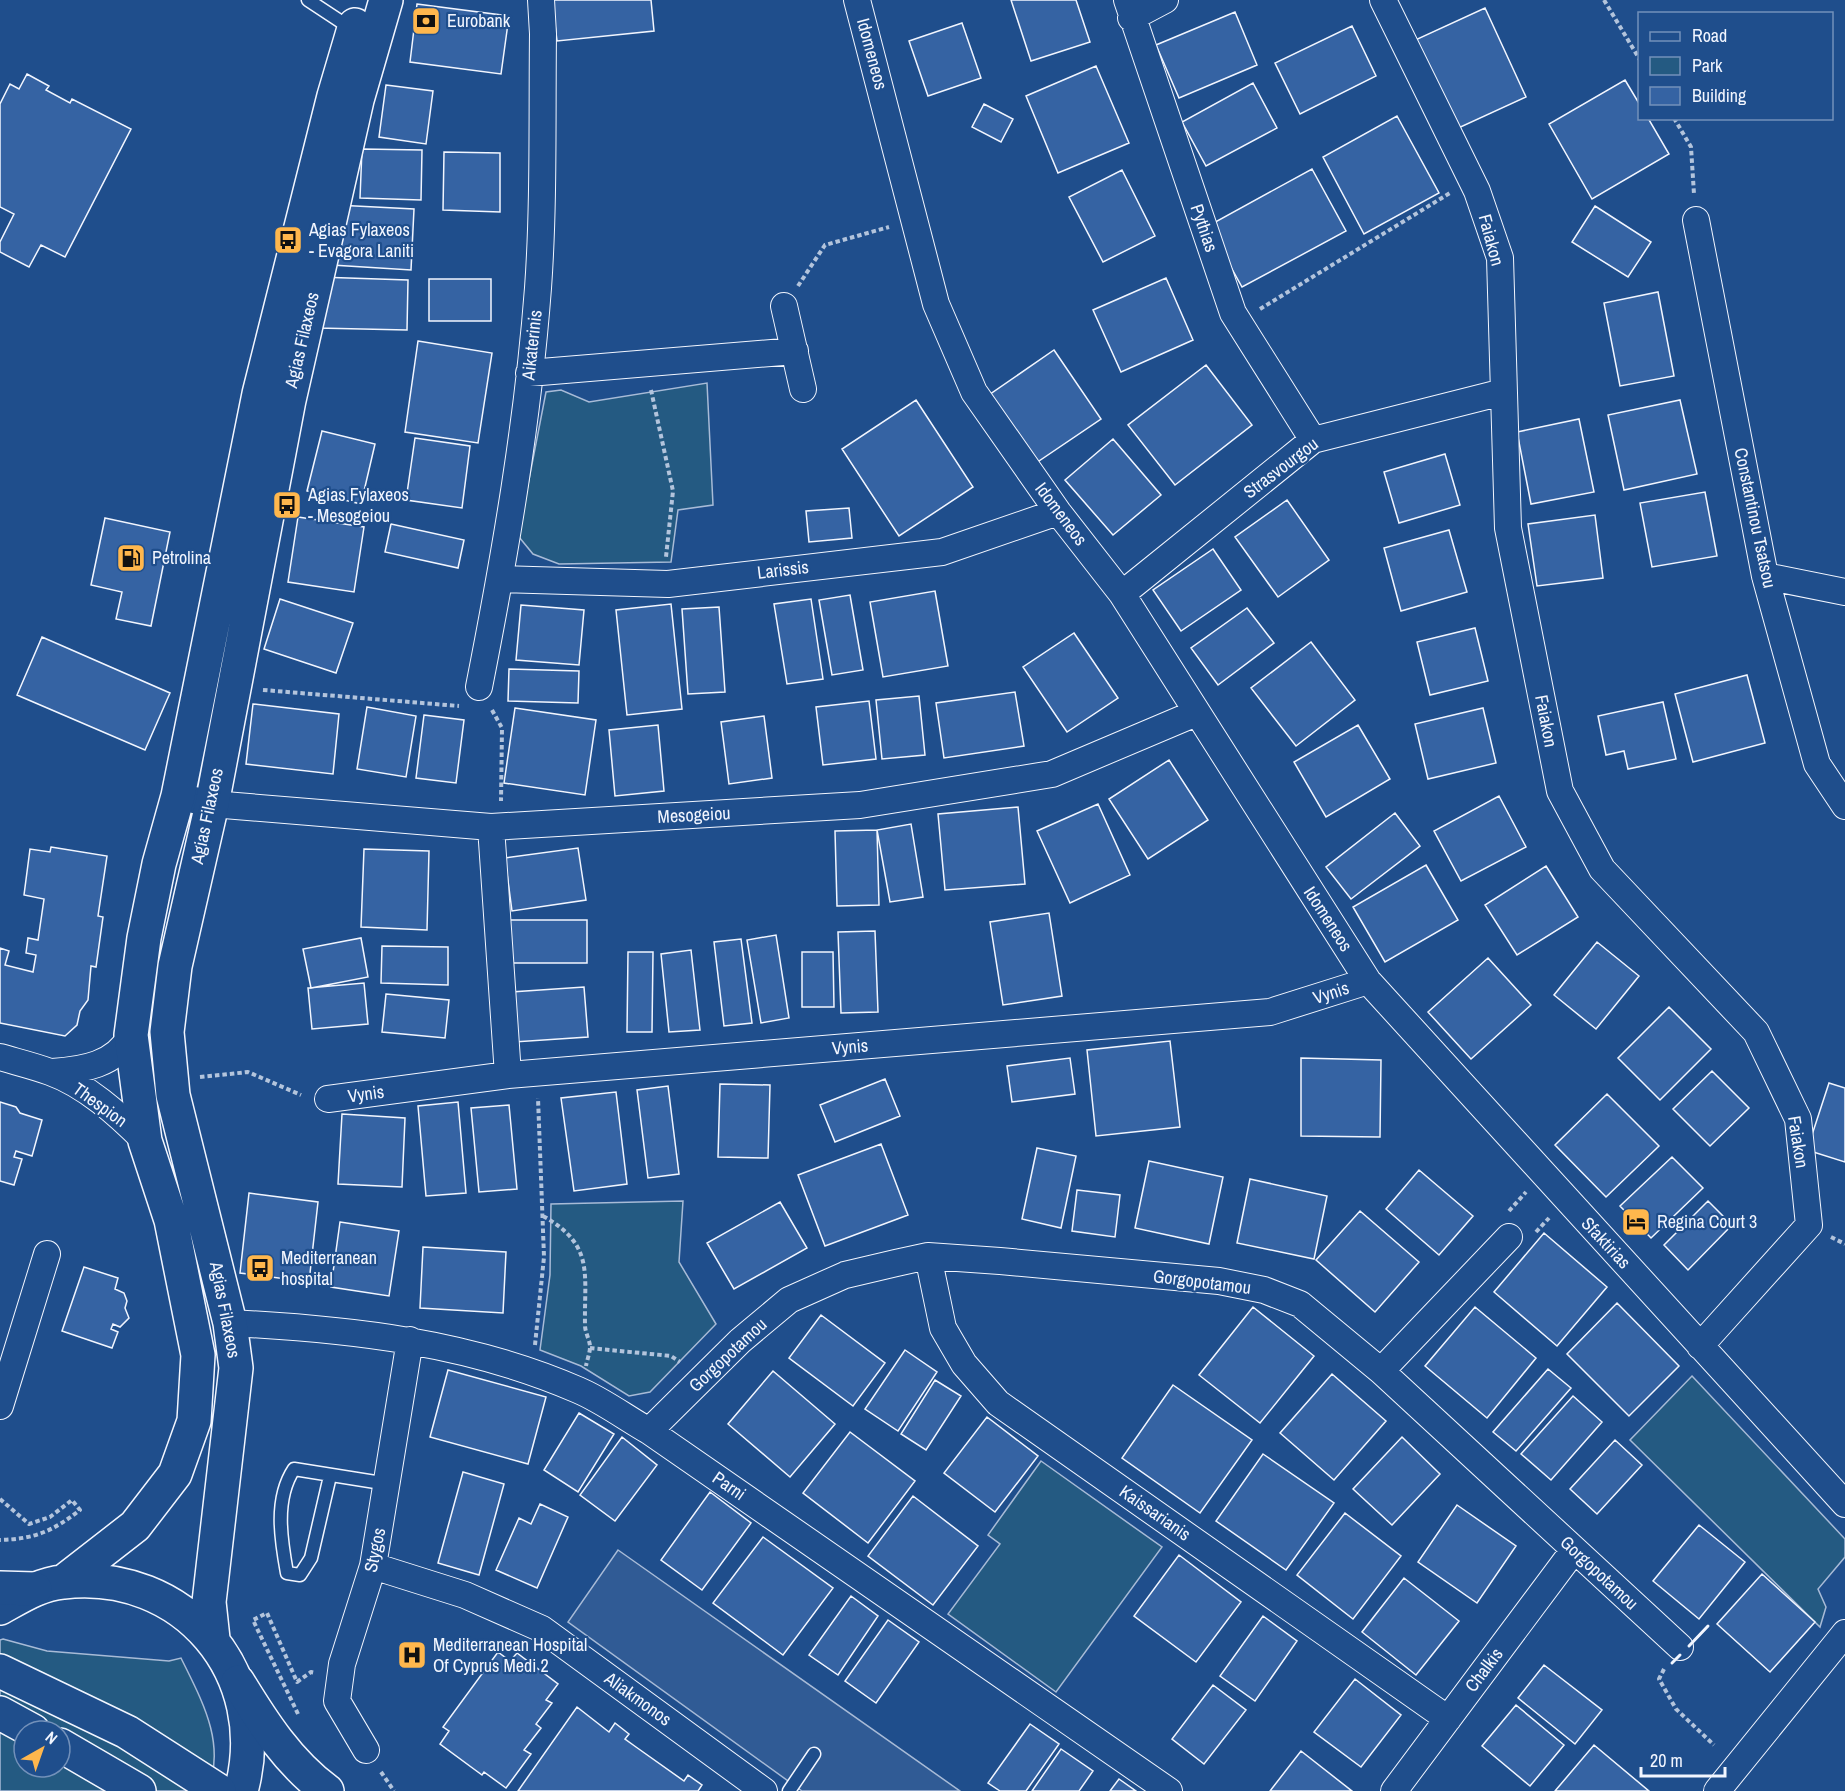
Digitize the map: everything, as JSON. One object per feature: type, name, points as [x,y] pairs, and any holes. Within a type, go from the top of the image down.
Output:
[{"type":"main road","name":"Agias Filaxeos","points":[[213,1639],[209,1602],[236,1368],[230,1323],[173,1095],[167,1032],[175,966],[212,804],[289,400],[357,100],[386,0]]},
{"type":"main road","name":"Agias Filaxeos","points":[[0,1608],[49,1585],[135,1526],[175,1474],[194,1421],[198,1355],[171,1220],[145,1141],[131,1035],[144,938],[159,864],[178,796],[259,394],[334,96],[358,15]]},
{"type":"main road","points":[[0,1587],[118,1582],[171,1602],[213,1639],[268,1732],[309,1777],[327,1791]]},
{"type":"main road","points":[[0,1671],[127,1732],[219,1791]]},
{"type":"main road","points":[[238,1682],[249,1736],[241,1791]]},
{"type":"main road","points":[[72,1752],[139,1791]]},
{"type":"street","name":"Aikaterinis","points":[[473,697],[500,579],[529,373],[538,286],[543,34],[541,0]]},
{"type":"street","name":"Idomeneos","points":[[857,0],[936,304],[974,392],[1058,512],[1122,594],[1368,981]]},
{"type":"street","points":[[1129,9],[1165,0]]},
{"type":"street","name":"Faiakon","points":[[1383,0],[1471,180],[1500,258],[1508,528],[1560,790],[1602,869],[1756,1032],[1798,1119],[1809,1225],[1700,1346]]},
{"type":"street","name":"Pythias","points":[[1129,9],[1233,313],[1313,440]]},
{"type":"street","name":"Constantinou Tsatsou","points":[[1696,220],[1765,576],[1817,764],[1845,806]]},
{"type":"street","points":[[784,306],[803,389]]},
{"type":"street","points":[[529,373],[795,351]]},
{"type":"street","name":"Strasvourgou","points":[[1122,594],[1313,440],[1503,392]]},
{"type":"street","name":"Larissis","points":[[500,579],[663,584],[942,552],[1058,512]]},
{"type":"street","points":[[1765,576],[1845,592]]},
{"type":"street","name":"Mesogeiou","points":[[178,796],[212,804],[496,826],[860,805],[1052,774],[1196,713]]},
{"type":"street","points":[[496,826],[507,1075]]},
{"type":"street","name":"Sfaktirias","points":[[1368,981],[1845,1504]]},
{"type":"street","name":"Vynis","points":[[328,1099],[507,1075],[1270,1012],[1368,981]]},
{"type":"street","name":"Thespion","points":[[52,1072],[80,1071],[103,1062],[125,1047],[131,1035]]},
{"type":"street","name":"Thespion","points":[[0,1057],[52,1072],[95,1097],[119,1115],[145,1141]]},
{"type":"street","points":[[1382,1371],[1507,1227]]},
{"type":"street","points":[[0,1406],[47,1254]]},
{"type":"street","name":"Gorgopotamou","points":[[649,1431],[740,1341],[789,1300],[845,1275],[928,1256],[1207,1280],[1264,1290],[1300,1305],[1382,1371],[1574,1550],[1673,1655]]},
{"type":"street","name":"Kaissarianis","points":[[928,1256],[943,1328],[964,1364],[998,1403],[1448,1719]]},
{"type":"street","name":"Parni","points":[[230,1323],[297,1325],[410,1340],[475,1354],[580,1390],[649,1431],[1169,1791]]},
{"type":"street","name":"Stygos","points":[[366,1750],[337,1701],[342,1664],[373,1566],[410,1340]]},
{"type":"street","name":"Chalkis","points":[[1394,1791],[1574,1550]]},
{"type":"street","name":"Aliakmonos","points":[[373,1566],[465,1595],[542,1629],[764,1791]]},
{"type":"street","points":[[1720,1790],[1845,1633]]},
{"type":"lane","points":[[308,0],[358,15]]},
{"type":"lane","points":[[330,1476],[311,1558],[300,1575],[287,1573],[279,1529],[288,1478],[294,1469],[388,1484]]},
{"type":"lane","points":[[789,1791],[814,1754]]},
{"type":"path","points":[[1604,0],[1638,57]]},
{"type":"path","points":[[1675,120],[1691,147],[1696,220]]},
{"type":"path","points":[[1239,322],[1471,180]]},
{"type":"path","points":[[784,306],[825,245],[916,220]]},
{"type":"path","points":[[645,363],[673,490],[663,584]]},
{"type":"path","points":[[262,690],[473,697],[502,728],[496,826]]},
{"type":"path","points":[[197,1077],[248,1072],[299,1094],[328,1099]]},
{"type":"path","points":[[529,1372],[535,1349],[544,1257],[537,1073]]},
{"type":"path","points":[[1507,1227],[1542,1174]]},
{"type":"path","points":[[543,1215],[564,1227],[579,1250],[587,1274],[584,1328],[590,1348],[584,1374]]},
{"type":"path","points":[[590,1348],[671,1356],[689,1366]]},
{"type":"path","points":[[0,1499],[29,1524],[50,1516],[72,1500],[80,1510],[56,1529],[23,1539],[0,1540]]},
{"type":"path","points":[[297,1682],[267,1613],[253,1620],[301,1722]]},
{"type":"path","points":[[1673,1655],[1659,1679],[1676,1709],[1714,1745]]},
{"type":"green space","points":[[707,383],[713,505],[678,510],[671,562],[559,564],[533,554],[519,537],[546,392],[561,390],[589,402]]},
{"type":"green space","points":[[683,1201],[679,1262],[716,1324],[650,1392],[629,1396],[581,1366],[540,1350],[550,1275],[551,1204]]},
{"type":"green space","points":[[1692,1376],[1845,1539],[1845,1557],[1818,1589],[1826,1607],[1820,1627],[1630,1440]]},
{"type":"green space","points":[[1041,1461],[1162,1547],[1056,1692],[948,1614],[1000,1544],[988,1535]]},
{"type":"green space","points":[[0,1640],[47,1651],[169,1661],[181,1658],[204,1706],[213,1739],[213,1773],[208,1791],[0,1791]]},
{"type":"shaded area","points":[[618,1550],[960,1791],[802,1791],[568,1622]]},
{"type":"building","points":[[552,0],[651,0],[654,31],[557,41]]},
{"type":"building","points":[[1011,0],[1076,0],[1090,42],[1031,61]]},
{"type":"building","points":[[417,4],[509,16],[501,74],[410,62]]},
{"type":"building","points":[[1485,8],[1526,97],[1454,130],[1413,41]]},
{"type":"building","points":[[1235,12],[1257,65],[1179,98],[1156,45]]},
{"type":"building","points":[[962,23],[981,78],[928,96],[909,41]]},
{"type":"building","points":[[1352,26],[1376,76],[1300,114],[1275,63]]},
{"type":"building","points":[[1096,66],[1129,143],[1058,173],[1026,96]]},
{"type":"building","points":[[27,74],[49,86],[46,90],[70,103],[72,99],[131,129],[65,257],[41,245],[29,267],[0,252],[0,242],[14,214],[0,207],[0,104],[10,84],[19,89]]},
{"type":"building","points":[[1625,80],[1638,102],[1638,120],[1649,120],[1669,154],[1592,199],[1549,124]]},
{"type":"building","points":[[1253,83],[1277,128],[1206,166],[1182,122]]},
{"type":"building","points":[[386,85],[433,91],[426,144],[379,137]]},
{"type":"building","points":[[984,104],[1013,119],[1001,142],[972,127]]},
{"type":"building","points":[[1397,116],[1439,193],[1364,234],[1323,157]]},
{"type":"building","points":[[362,149],[422,150],[421,200],[360,198]]},
{"type":"building","points":[[444,152],[500,153],[500,212],[443,210]]},
{"type":"building","points":[[1312,169],[1346,231],[1242,287],[1208,226]]},
{"type":"building","points":[[1122,170],[1155,236],[1103,262],[1069,197]]},
{"type":"building","points":[[336,205],[414,209],[411,270],[332,265]]},
{"type":"building","points":[[1595,206],[1651,242],[1628,277],[1572,242]]},
{"type":"building","points":[[318,277],[408,280],[407,330],[317,328]]},
{"type":"building","points":[[1166,278],[1193,340],[1121,372],[1093,310]]},
{"type":"building","points":[[429,279],[491,279],[491,321],[429,321]]},
{"type":"building","points":[[1658,292],[1674,376],[1620,386],[1604,303]]},
{"type":"building","points":[[418,341],[492,353],[478,443],[405,432]]},
{"type":"building","points":[[1054,350],[1101,419],[1033,465],[986,397]]},
{"type":"building","points":[[1206,365],[1252,425],[1175,485],[1128,425]]},
{"type":"building","points":[[916,400],[973,487],[899,536],[842,449]]},
{"type":"building","points":[[1680,400],[1697,474],[1624,490],[1608,415]]},
{"type":"building","points":[[1579,419],[1594,492],[1531,504],[1517,432]]},
{"type":"building","points":[[322,431],[375,444],[361,504],[307,491]]},
{"type":"building","points":[[415,438],[470,446],[462,508],[406,500]]},
{"type":"building","points":[[1113,439],[1161,495],[1113,535],[1065,480]]},
{"type":"building","points":[[1445,454],[1460,505],[1399,523],[1384,472]]},
{"type":"building","points":[[1705,492],[1717,556],[1652,567],[1640,503]]},
{"type":"building","points":[[1287,500],[1329,560],[1278,597],[1235,537]]},
{"type":"building","points":[[849,508],[852,538],[809,542],[806,511]]},
{"type":"building","points":[[1595,515],[1603,578],[1537,586],[1528,524]]},
{"type":"building","points":[[298,517],[364,527],[354,592],[288,582]]},
{"type":"building","name":"Petrolina","points":[[105,518],[170,532],[151,626],[116,619],[122,592],[91,585]]},
{"type":"building","points":[[391,524],[464,540],[458,568],[385,552]]},
{"type":"building","points":[[1449,530],[1467,592],[1401,611],[1384,548]]},
{"type":"building","points":[[1213,549],[1241,590],[1181,631],[1153,590]]},
{"type":"building","points":[[935,591],[948,666],[883,677],[870,602]]},
{"type":"building","points":[[850,595],[863,670],[832,675],[819,600]]},
{"type":"building","points":[[280,599],[353,623],[336,673],[264,649]]},
{"type":"building","points":[[811,599],[823,679],[787,684],[774,604]]},
{"type":"building","points":[[671,604],[682,709],[627,715],[616,610]]},
{"type":"building","points":[[521,605],[584,610],[579,665],[516,660]]},
{"type":"building","points":[[719,607],[725,692],[688,694],[682,609]]},
{"type":"building","points":[[1247,608],[1274,643],[1218,685],[1191,648]]},
{"type":"building","points":[[1475,628],[1488,681],[1430,695],[1417,642]]},
{"type":"building","points":[[1074,633],[1118,698],[1067,732],[1023,667]]},
{"type":"building","points":[[42,637],[170,693],[145,750],[17,695]]},
{"type":"building","points":[[1311,642],[1355,700],[1296,746],[1251,688]]},
{"type":"building","points":[[509,669],[579,671],[578,703],[508,701]]},
{"type":"building","points":[[1747,675],[1765,743],[1693,762],[1675,694]]},
{"type":"building","points":[[1015,692],[1024,746],[944,758],[936,703]]},
{"type":"building","points":[[919,696],[925,755],[882,759],[876,700]]},
{"type":"building","points":[[869,701],[876,759],[823,765],[816,707]]},
{"type":"building","points":[[1663,702],[1676,759],[1628,769],[1624,751],[1606,755],[1598,716]]},
{"type":"building","points":[[253,704],[339,714],[333,774],[246,764]]},
{"type":"building","points":[[367,707],[416,716],[406,777],[357,769]]},
{"type":"building","points":[[515,708],[596,720],[585,795],[504,783]]},
{"type":"building","points":[[1483,708],[1496,763],[1428,779],[1415,724]]},
{"type":"building","points":[[424,715],[464,720],[456,783],[416,778]]},
{"type":"building","points":[[764,716],[772,778],[729,784],[721,722]]},
{"type":"building","points":[[658,725],[664,791],[615,796],[609,730]]},
{"type":"building","points":[[1358,725],[1390,779],[1326,817],[1294,762]]},
{"type":"building","points":[[1169,760],[1208,820],[1148,859],[1109,799]]},
{"type":"building","points":[[1499,796],[1526,847],[1461,881],[1434,831]]},
{"type":"building","points":[[1098,804],[1130,875],[1070,903],[1037,831]]},
{"type":"building","points":[[1018,807],[1025,884],[945,890],[938,814]]},
{"type":"building","points":[[1395,813],[1420,846],[1351,899],[1326,867]]},
{"type":"building","points":[[911,824],[923,897],[890,902],[877,830]]},
{"type":"building","points":[[877,830],[879,905],[837,906],[835,831]]},
{"type":"building","points":[[51,847],[107,856],[98,916],[103,917],[96,967],[91,966],[88,1000],[80,1011],[77,1025],[65,1036],[0,1023],[0,948],[9,951],[5,965],[33,972],[36,955],[26,953],[28,938],[38,940],[44,899],[24,895],[30,849],[50,852]]},
{"type":"building","points":[[578,848],[586,900],[512,911],[505,858]]},
{"type":"building","points":[[364,849],[429,851],[427,930],[361,927]]},
{"type":"building","points":[[1426,865],[1458,920],[1385,962],[1353,907]]},
{"type":"building","points":[[1546,866],[1578,917],[1517,955],[1485,905]]},
{"type":"building","points":[[1049,913],[1062,996],[1003,1005],[990,922]]},
{"type":"building","points":[[509,920],[587,920],[587,963],[510,963]]},
{"type":"building","points":[[875,931],[878,1012],[841,1013],[838,932]]},
{"type":"building","points":[[776,935],[789,1018],[761,1023],[747,940]]},
{"type":"building","points":[[361,938],[368,977],[311,988],[303,949]]},
{"type":"building","points":[[741,939],[752,1023],[724,1026],[714,942]]},
{"type":"building","points":[[1597,942],[1639,976],[1596,1029],[1554,995]]},
{"type":"building","points":[[382,946],[448,947],[448,985],[381,983]]},
{"type":"building","points":[[691,950],[700,1030],[669,1032],[661,954]]},
{"type":"building","points":[[628,952],[653,952],[652,1032],[627,1032]]},
{"type":"building","points":[[802,952],[833,952],[834,1007],[802,1007]]},
{"type":"building","points":[[1488,958],[1531,1005],[1471,1059],[1428,1012]]},
{"type":"building","points":[[364,983],[368,1024],[312,1029],[308,988]]},
{"type":"building","points":[[584,987],[588,1037],[514,1042],[511,992]]},
{"type":"building","points":[[386,994],[449,1000],[445,1038],[382,1032]]},
{"type":"building","points":[[1669,1007],[1711,1049],[1660,1100],[1618,1058]]},
{"type":"building","points":[[1170,1041],[1180,1127],[1096,1136],[1087,1050]]},
{"type":"building","points":[[1070,1058],[1075,1094],[1012,1102],[1007,1066]]},
{"type":"building","points":[[1301,1058],[1381,1060],[1380,1137],[1301,1136]]},
{"type":"building","points":[[1712,1071],[1749,1108],[1710,1146],[1673,1109]]},
{"type":"building","points":[[885,1079],[900,1116],[835,1142],[820,1105]]},
{"type":"building","points":[[1829,1083],[1845,1088],[1845,1162],[1807,1150]]},
{"type":"building","points":[[720,1084],[770,1085],[768,1158],[718,1157]]},
{"type":"building","points":[[668,1086],[679,1174],[648,1178],[637,1090]]},
{"type":"building","points":[[616,1092],[627,1184],[574,1191],[561,1098]]},
{"type":"building","points":[[1607,1094],[1659,1146],[1606,1197],[1555,1145]]},
{"type":"building","points":[[0,1102],[16,1107],[20,1113],[42,1120],[32,1156],[16,1151],[14,1157],[22,1159],[14,1185],[0,1181]]},
{"type":"building","points":[[458,1102],[466,1193],[426,1196],[418,1106]]},
{"type":"building","points":[[509,1105],[517,1189],[479,1192],[471,1108]]},
{"type":"building","points":[[342,1114],[405,1118],[402,1187],[338,1184]]},
{"type":"building","points":[[881,1144],[908,1215],[825,1246],[798,1175]]},
{"type":"building","points":[[1037,1148],[1076,1156],[1061,1228],[1022,1219]]},
{"type":"building","points":[[1672,1157],[1703,1188],[1651,1238],[1620,1206]]},
{"type":"building","points":[[1149,1161],[1223,1177],[1209,1244],[1135,1228]]},
{"type":"building","points":[[1419,1170],[1473,1216],[1439,1255],[1386,1209]]},
{"type":"building","points":[[1250,1179],[1327,1196],[1314,1259],[1237,1243]]},
{"type":"building","points":[[1077,1190],[1120,1195],[1115,1237],[1072,1231]]},
{"type":"building","points":[[249,1193],[318,1202],[309,1282],[240,1273]]},
{"type":"building","points":[[1708,1201],[1732,1225],[1688,1270],[1664,1245]]},
{"type":"building","points":[[780,1202],[807,1248],[734,1289],[707,1243]]},
{"type":"building","points":[[1360,1211],[1419,1262],[1375,1312],[1316,1260]]},
{"type":"building","points":[[340,1222],[399,1231],[389,1296],[331,1287]]},
{"type":"building","points":[[1544,1233],[1607,1287],[1557,1346],[1494,1292]]},
{"type":"building","points":[[423,1247],[506,1252],[503,1313],[420,1308]]},
{"type":"building","points":[[84,1267],[118,1278],[115,1289],[124,1293],[127,1301],[125,1308],[129,1318],[120,1327],[113,1324],[111,1329],[118,1332],[112,1348],[62,1331]]},
{"type":"building","points":[[1617,1303],[1679,1366],[1629,1416],[1567,1354]]},
{"type":"building","points":[[1253,1307],[1314,1356],[1260,1423],[1199,1375]]},
{"type":"building","points":[[1475,1307],[1536,1358],[1487,1418],[1425,1366]]},
{"type":"building","points":[[821,1315],[885,1363],[853,1406],[789,1358]]},
{"type":"building","points":[[905,1350],[937,1372],[898,1431],[865,1409]]},
{"type":"building","points":[[1548,1369],[1571,1388],[1516,1451],[1493,1432]]},
{"type":"building","points":[[448,1370],[546,1397],[528,1464],[430,1437]]},
{"type":"building","points":[[773,1371],[835,1424],[790,1477],[728,1424]]},
{"type":"building","points":[[1332,1374],[1386,1421],[1334,1480],[1280,1433]]},
{"type":"building","points":[[935,1380],[961,1396],[926,1450],[901,1434]]},
{"type":"building","points":[[1173,1385],[1252,1440],[1200,1513],[1122,1458]]},
{"type":"building","points":[[1573,1396],[1602,1422],[1551,1480],[1521,1454]]},
{"type":"building","points":[[579,1413],[614,1434],[578,1492],[544,1470]]},
{"type":"building","points":[[987,1417],[1038,1456],[995,1512],[944,1473]]},
{"type":"building","points":[[850,1432],[915,1481],[868,1543],[803,1493]]},
{"type":"building","points":[[622,1437],[657,1465],[615,1521],[580,1495]]},
{"type":"building","points":[[1402,1437],[1440,1474],[1392,1525],[1353,1489]]},
{"type":"building","points":[[1615,1440],[1642,1465],[1597,1514],[1570,1489]]},
{"type":"building","points":[[1263,1454],[1334,1503],[1286,1570],[1216,1521]]},
{"type":"building","points":[[463,1472],[504,1484],[479,1575],[438,1563]]},
{"type":"building","points":[[710,1492],[751,1523],[702,1590],[661,1560]]},
{"type":"building","points":[[913,1496],[978,1546],[933,1605],[868,1556]]},
{"type":"building","points":[[540,1504],[568,1517],[537,1588],[496,1570],[519,1518],[531,1524]]},
{"type":"building","points":[[1457,1505],[1516,1546],[1477,1603],[1418,1562]]},
{"type":"building","points":[[1345,1513],[1401,1556],[1353,1619],[1297,1575]]},
{"type":"building","points":[[1699,1525],[1745,1562],[1699,1619],[1653,1581]]},
{"type":"building","points":[[763,1537],[833,1588],[783,1655],[713,1603]]},
{"type":"building","points":[[1179,1555],[1241,1602],[1196,1662],[1134,1616]]},
{"type":"building","points":[[1762,1574],[1815,1622],[1770,1672],[1717,1624]]},
{"type":"building","points":[[1404,1578],[1459,1621],[1416,1675],[1362,1632]]},
{"type":"building","points":[[851,1596],[878,1616],[838,1675],[809,1655]]},
{"type":"building","points":[[1263,1616],[1297,1641],[1255,1701],[1220,1676]]},
{"type":"building","points":[[888,1620],[919,1642],[876,1703],[845,1681]]},
{"type":"building","points":[[498,1652],[510,1661],[517,1653],[558,1684],[546,1700],[552,1703],[536,1724],[541,1728],[524,1750],[531,1754],[506,1788],[484,1772],[482,1775],[440,1744],[449,1731],[443,1727]]},
{"type":"building","points":[[1544,1665],[1602,1710],[1575,1744],[1518,1698]]},
{"type":"building","points":[[1355,1679],[1401,1715],[1361,1767],[1314,1732]]},
{"type":"building","points":[[1213,1685],[1246,1710],[1204,1764],[1172,1739]]},
{"type":"building","points":[[1516,1705],[1564,1745],[1530,1786],[1482,1746]]},
{"type":"building","points":[[577,1707],[609,1732],[615,1723],[629,1734],[625,1739],[636,1747],[684,1781],[688,1775],[702,1785],[698,1791],[518,1791]]},
{"type":"building","points":[[1030,1724],[1059,1744],[1026,1791],[1000,1791],[988,1783]]},
{"type":"building","points":[[1594,1745],[1649,1791],[1555,1791]]},
{"type":"building","points":[[1061,1749],[1093,1771],[1079,1791],[1032,1791]]},
{"type":"building","points":[[1301,1751],[1352,1791],[1270,1791]]},
{"type":"building","points":[[1119,1779],[1136,1791],[1110,1791]]},
{"type":"wall","points":[[1689,1646],[1708,1626]]},
{"type":"wall","points":[[1672,1663],[1680,1655]]},
{"type":"place","name":"Eurobank","points":[[426,21]]},
{"type":"place","name":"Agias Fylaxeos - Evagora Laniti","points":[[288,240]]},
{"type":"place","name":"Agias Fylaxeos - Mesogeiou","points":[[287,505]]},
{"type":"place","name":"Petrolina","points":[[131,558]]},
{"type":"place","name":"Regina Court 3","points":[[1636,1222]]},
{"type":"place","name":"Mediterranean hospital","points":[[260,1268]]},
{"type":"place","name":"Mediterranean Hospital Of Cyprus Medi 2","points":[[412,1655]]}]
